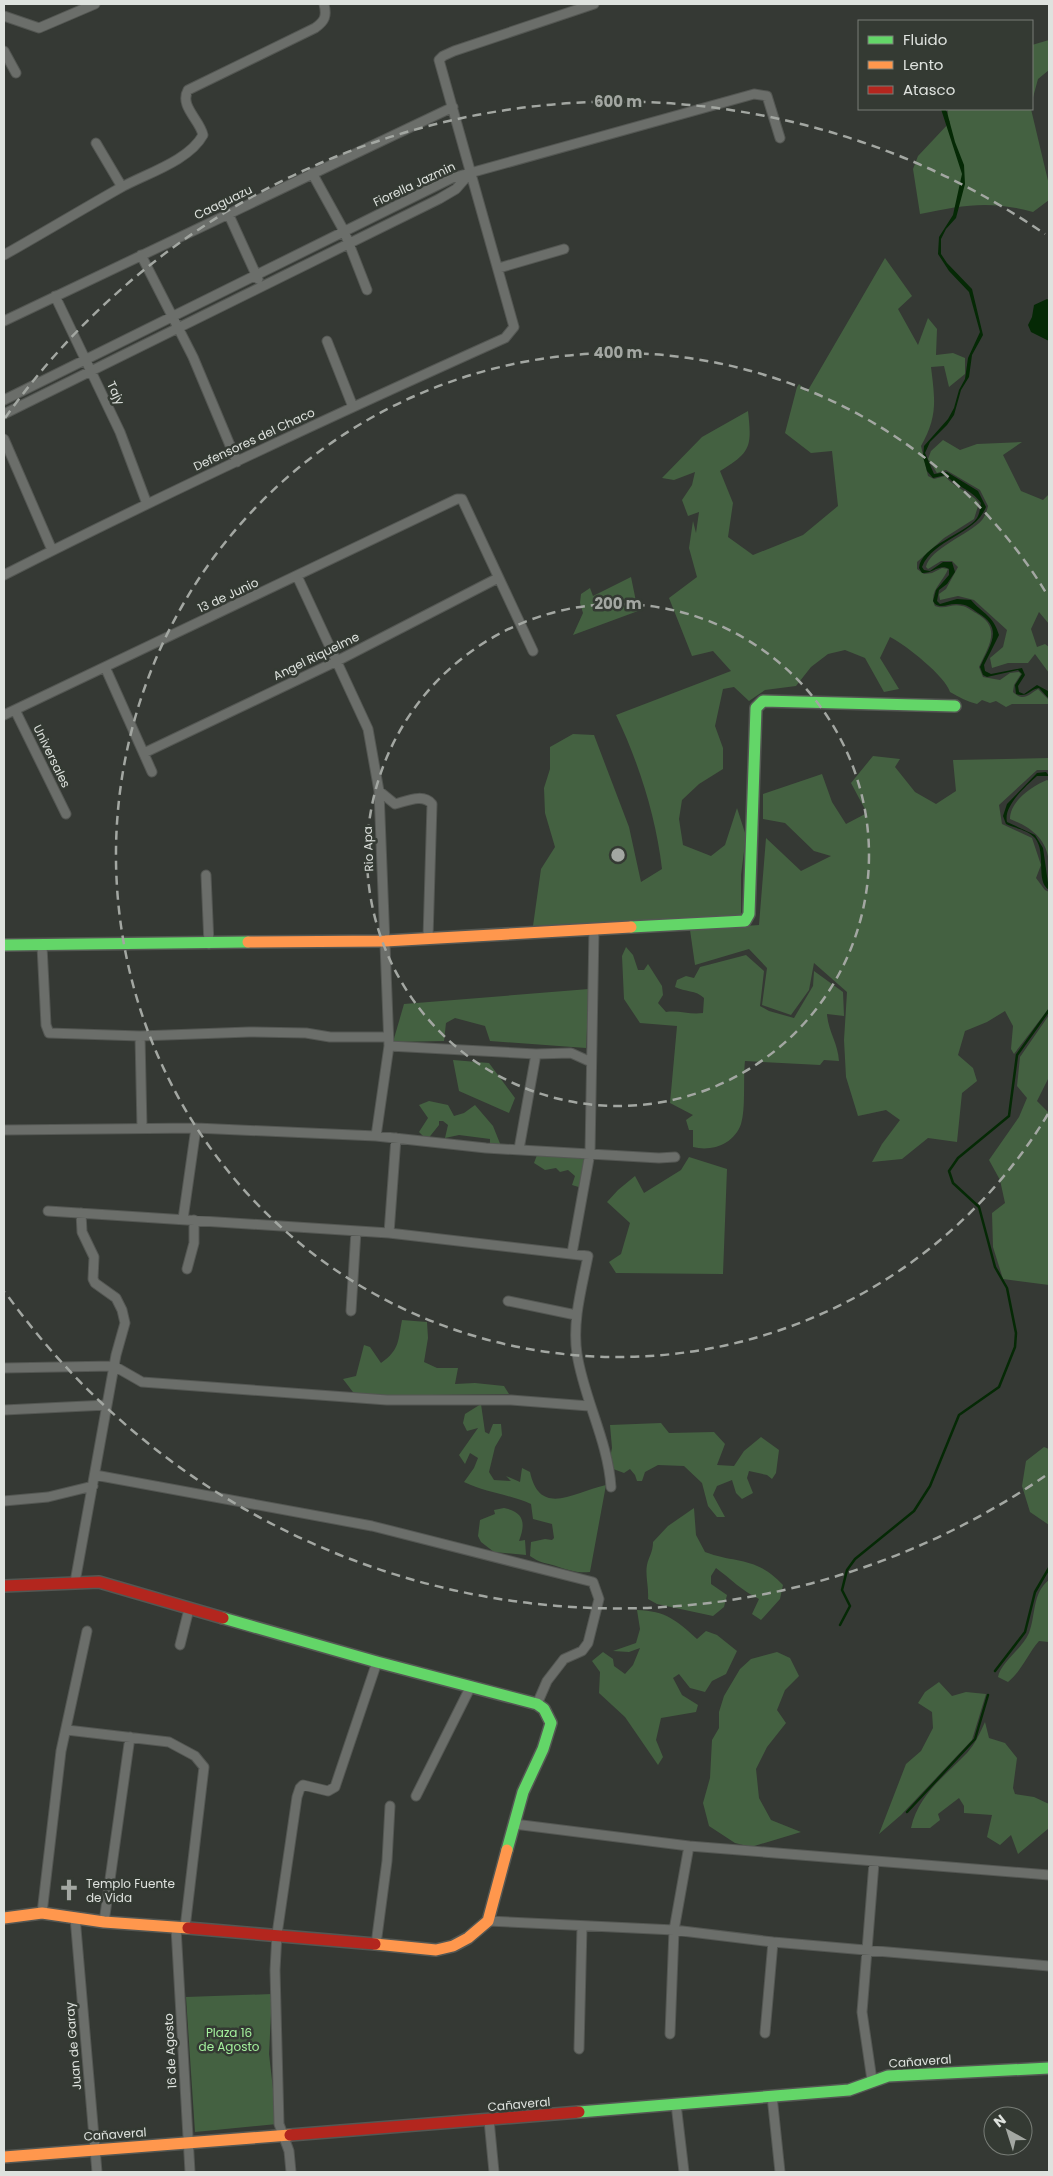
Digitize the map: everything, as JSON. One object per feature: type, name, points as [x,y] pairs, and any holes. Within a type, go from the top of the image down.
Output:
[{"type":"street","points":[[4,16],[39,28],[50,26],[95,4]]},
{"type":"street","points":[[4,255],[122,187],[182,156],[199,142],[203,135],[202,128],[186,105],[185,96],[188,90],[315,28],[324,22],[326,13],[324,4]]},
{"type":"street","points":[[564,249],[499,268],[439,63],[440,58],[594,4]]},
{"type":"street","points":[[4,51],[16,73]]},
{"type":"street","points":[[470,172],[742,96],[760,94],[767,96],[780,138]]},
{"type":"street","name":"Caaguazu","points":[[4,320],[453,107]]},
{"type":"street","points":[[96,142],[122,187]]},
{"type":"street","name":"Fiorella Jazmin","points":[[4,400],[452,178],[470,172]]},
{"type":"street","name":"Fiorella Jazmin","points":[[4,414],[456,190],[470,172]]},
{"type":"street","points":[[312,173],[344,231],[367,290]]},
{"type":"street","points":[[228,213],[262,286]]},
{"type":"street","points":[[141,254],[173,315],[237,462]]},
{"type":"street","name":"Defensores del Chaco","points":[[4,575],[146,504],[352,407],[505,338],[514,327],[499,268]]},
{"type":"street","name":"Tajy","points":[[55,296],[120,432],[146,504]]},
{"type":"street","points":[[327,341],[352,407]]},
{"type":"street","points":[[4,439],[52,550]]},
{"type":"street","name":"13 de Junio","points":[[4,715],[297,576],[451,500],[462,499],[498,578]]},
{"type":"street","name":"Rio Apa","points":[[297,576],[368,729],[379,792],[387,1037],[389,1046],[376,1136]]},
{"type":"street","points":[[498,578],[534,651]]},
{"type":"street","name":"Angel Riquelme","points":[[144,752],[337,661],[498,578]]},
{"type":"street","points":[[105,668],[152,772]]},
{"type":"street","points":[[4,946],[384,941],[745,921],[748,918],[756,708],[763,701],[956,706]]},
{"type":"street","name":"Universales","points":[[15,710],[66,814]]},
{"type":"street","points":[[379,792],[395,804],[420,798],[428,800],[432,804],[428,938]]},
{"type":"street","points":[[206,874],[209,944]]},
{"type":"street","points":[[572,1253],[590,1153],[594,929]]},
{"type":"street","points":[[42,946],[46,1025],[49,1033],[140,1036],[249,1032],[306,1033],[330,1037],[387,1037]]},
{"type":"street","points":[[140,1036],[142,1128]]},
{"type":"street","points":[[389,1046],[536,1054],[571,1053],[591,1062]]},
{"type":"street","points":[[519,1149],[536,1054]]},
{"type":"street","points":[[183,1219],[196,1128]]},
{"type":"street","points":[[4,1130],[196,1128],[376,1136],[486,1148],[659,1158],[675,1157]]},
{"type":"street","points":[[389,1233],[396,1138]]},
{"type":"street","points":[[48,1211],[356,1230],[588,1256],[576,1315],[576,1353],[589,1406],[601,1440],[611,1487]]},
{"type":"street","points":[[76,1582],[114,1366],[125,1323],[122,1310],[116,1298],[93,1279],[94,1257],[82,1232],[81,1213]]},
{"type":"street","points":[[187,1269],[194,1243],[194,1220]]},
{"type":"street","points":[[351,1311],[356,1230]]},
{"type":"street","points":[[508,1301],[576,1315]]},
{"type":"street","points":[[4,1368],[114,1366],[142,1382],[386,1400],[511,1400],[589,1406]]},
{"type":"street","points":[[4,1410],[107,1404]]},
{"type":"street","points":[[95,1475],[372,1526],[593,1582],[599,1599],[588,1643],[582,1651],[564,1658],[547,1680],[537,1704]]},
{"type":"street","points":[[4,1501],[48,1496],[93,1486]]},
{"type":"street","points":[[4,1586],[99,1582],[470,1688],[537,1704],[544,1709],[551,1723],[523,1792],[488,1921],[477,1932],[455,1946],[439,1950],[277,1934],[104,1922],[42,1912],[4,1918]]},
{"type":"street","points":[[180,1645],[189,1609]]},
{"type":"street","points":[[42,1912],[61,1751],[87,1631]]},
{"type":"street","points":[[291,2172],[289,2151],[279,2124],[275,1970],[277,1934],[300,1788],[308,1785],[328,1791],[335,1786],[377,1662]]},
{"type":"street","points":[[416,1796],[470,1688]]},
{"type":"street","points":[[67,1730],[130,1738],[104,1922]]},
{"type":"street","name":"16 de Agosto","points":[[130,1738],[169,1742],[195,1756],[204,1767],[181,1928],[187,2143],[190,2172]]},
{"type":"street","points":[[376,1944],[386,1862],[390,1806]]},
{"type":"street","points":[[514,1824],[689,1846],[1049,1875]]},
{"type":"street","points":[[670,2034],[674,1930],[689,1846]]},
{"type":"street","points":[[872,2080],[862,2012],[874,1862]]},
{"type":"street","name":"Juan de Garay","points":[[75,1917],[97,2172]]},
{"type":"street","points":[[488,1921],[674,1930],[773,1942],[1049,1966]]},
{"type":"street","points":[[579,2049],[582,1926]]},
{"type":"street","points":[[765,2033],[773,1942]]},
{"type":"street","name":"Cañaveral","points":[[4,2157],[849,2090],[862,2087],[872,2080],[888,2076],[1049,2068]]},
{"type":"street","points":[[772,2096],[780,2172]]},
{"type":"street","points":[[676,2104],[684,2172]]},
{"type":"street","points":[[489,2120],[494,2172]]},
{"type":"green space","points":[[1049,40],[1049,70],[1038,79],[1033,97],[1033,45]]},
{"type":"green space","points":[[948,110],[1031,110],[1049,185],[1049,200],[1033,212],[1003,206],[976,205],[920,214],[913,169],[918,156],[950,122],[947,118]]},
{"type":"green space","points":[[885,258],[912,296],[898,309],[918,345],[928,318],[937,329],[936,355],[953,353],[965,358],[965,374],[949,387],[944,366],[931,367],[934,389],[933,417],[921,446],[928,476],[934,479],[945,476],[979,503],[974,519],[944,538],[917,562],[917,569],[924,574],[932,573],[942,568],[948,569],[933,596],[935,606],[958,605],[965,607],[984,619],[989,625],[991,637],[979,667],[983,677],[1000,680],[1010,673],[1019,672],[1021,674],[1014,685],[1013,692],[1023,697],[1038,689],[1048,699],[1049,704],[1012,704],[1006,707],[996,701],[990,703],[982,700],[977,704],[967,701],[950,692],[933,670],[906,647],[890,637],[880,658],[899,689],[884,692],[865,658],[845,650],[828,654],[811,667],[796,686],[765,690],[749,701],[734,687],[723,689],[715,726],[723,748],[723,769],[699,784],[682,800],[679,819],[683,845],[711,856],[725,845],[737,808],[746,836],[741,875],[741,916],[533,926],[541,869],[555,847],[545,813],[544,788],[550,769],[550,747],[573,734],[594,735],[629,827],[641,882],[662,869],[651,810],[632,752],[616,715],[731,671],[713,651],[692,656],[669,598],[697,577],[689,548],[693,521],[696,533],[699,512],[688,516],[682,500],[692,485],[695,472],[674,480],[662,478],[702,437],[748,411],[750,433],[747,447],[738,459],[720,471],[733,503],[728,537],[753,555],[803,535],[838,506],[832,451],[811,453],[785,433],[797,387],[799,384],[807,392]]},
{"type":"green space","points":[[943,440],[960,450],[977,444],[1022,442],[1003,455],[1021,491],[1043,500],[1049,494],[1049,624],[1039,612],[1031,629],[1037,647],[1045,644],[1049,647],[1049,673],[1035,654],[1028,663],[1008,663],[992,668],[990,658],[1003,647],[1007,630],[974,600],[958,596],[940,600],[939,594],[946,589],[958,567],[952,561],[941,561],[928,569],[926,567],[929,560],[934,554],[982,520],[988,506],[980,490],[946,470],[937,473],[928,459],[931,451]]},
{"type":"green space","points":[[631,577],[638,611],[573,635],[583,613],[580,603],[581,594],[590,588],[593,596]]},
{"type":"green space","points":[[873,756],[900,759],[895,767],[915,792],[936,804],[956,791],[953,760],[1049,758],[1049,770],[1037,770],[999,805],[1002,824],[1032,838],[1041,865],[1036,878],[1045,890],[1049,892],[1049,1008],[1014,1054],[1011,1049],[1013,1026],[1005,1011],[987,1022],[965,1031],[958,1055],[973,1068],[977,1081],[962,1093],[957,1142],[928,1138],[902,1159],[872,1162],[882,1144],[900,1120],[886,1110],[858,1116],[846,1077],[844,1040],[847,992],[814,963],[809,990],[791,1015],[762,1005],[767,968],[749,949],[695,965],[690,930],[759,925],[766,838],[801,871],[831,856],[814,851],[785,823],[763,819],[763,794],[822,774],[832,802],[846,824],[867,813],[851,783]]},
{"type":"green space","points":[[1047,780],[1049,781],[1049,863],[1048,854],[1041,840],[1031,830],[1010,819],[1011,812],[1018,800],[1029,790]]},
{"type":"green space","points":[[626,947],[633,955],[638,970],[644,970],[648,964],[662,986],[663,995],[658,1003],[666,1012],[703,1013],[704,998],[698,994],[675,987],[677,980],[686,976],[694,978],[700,967],[746,955],[764,971],[760,1006],[769,1011],[794,1018],[813,986],[814,971],[843,992],[844,1016],[827,1014],[839,1061],[824,1060],[820,1065],[745,1061],[743,1118],[738,1131],[722,1145],[708,1148],[693,1147],[693,1130],[689,1130],[686,1120],[693,1115],[670,1103],[677,1026],[640,1023],[624,999],[622,956]]},
{"type":"green space","points":[[589,989],[586,1048],[490,1041],[485,1026],[455,1018],[446,1023],[444,1041],[393,1042],[404,1004]]},
{"type":"green space","points":[[1049,1015],[1049,1077],[1037,1101],[1049,1113],[1049,1285],[1003,1279],[993,1247],[992,1213],[1005,1203],[1000,1180],[989,1160],[1019,1117],[1027,1098],[1017,1086],[1020,1057]]},
{"type":"green space","points":[[453,1060],[489,1063],[515,1098],[509,1113],[459,1091]]},
{"type":"green space","points":[[429,1101],[448,1105],[454,1116],[464,1113],[475,1105],[493,1126],[501,1146],[490,1149],[490,1139],[459,1135],[445,1138],[448,1125],[443,1121],[439,1121],[439,1125],[427,1140],[419,1132],[428,1118],[419,1105]]},
{"type":"green space","points":[[589,1154],[582,1188],[572,1185],[575,1176],[568,1170],[560,1172],[556,1168],[545,1170],[534,1163],[537,1155]]},
{"type":"green space","points":[[689,1157],[727,1169],[723,1274],[616,1273],[609,1262],[621,1254],[630,1223],[607,1202],[635,1176],[644,1193],[681,1170]]},
{"type":"green space","points":[[402,1320],[427,1322],[428,1338],[424,1362],[437,1368],[458,1368],[455,1384],[475,1383],[504,1386],[509,1394],[356,1396],[343,1379],[356,1376],[364,1345],[370,1347],[381,1363],[392,1354],[399,1339]]},
{"type":"green space","points":[[481,1404],[485,1432],[489,1434],[493,1424],[501,1424],[502,1435],[495,1447],[489,1472],[494,1480],[511,1481],[506,1476],[520,1482],[522,1468],[530,1472],[535,1486],[542,1494],[550,1498],[571,1496],[606,1485],[590,1572],[571,1571],[534,1559],[530,1556],[531,1542],[545,1539],[552,1540],[554,1538],[552,1524],[533,1519],[531,1504],[464,1482],[474,1468],[478,1458],[470,1453],[465,1464],[459,1455],[478,1428],[467,1431],[463,1423],[465,1414]]},
{"type":"green space","points":[[661,1423],[669,1433],[714,1432],[725,1444],[717,1465],[734,1466],[744,1451],[761,1437],[779,1450],[776,1473],[772,1479],[767,1475],[749,1471],[747,1478],[753,1493],[742,1499],[736,1493],[732,1480],[717,1486],[713,1495],[725,1517],[717,1517],[708,1506],[702,1483],[684,1466],[658,1465],[645,1472],[642,1481],[637,1481],[630,1469],[624,1473],[608,1467],[612,1448],[610,1425]]},
{"type":"green space","points":[[1044,1447],[1049,1449],[1049,1525],[1030,1512],[1022,1486],[1026,1461]]},
{"type":"green space","points":[[504,1508],[516,1512],[522,1519],[523,1524],[519,1541],[525,1540],[526,1555],[494,1552],[481,1542],[478,1536],[480,1520],[495,1514],[494,1510]]},
{"type":"green space","points":[[694,1508],[696,1535],[705,1552],[755,1565],[764,1569],[783,1585],[780,1599],[761,1620],[752,1614],[759,1599],[742,1589],[716,1568],[711,1576],[711,1584],[727,1595],[724,1607],[713,1616],[657,1604],[648,1599],[647,1569],[653,1542],[668,1526]]},
{"type":"green space","points":[[1049,1580],[1049,1642],[1039,1641],[1017,1673],[1008,1682],[998,1677],[1000,1671],[1026,1639],[1037,1598]]},
{"type":"green space","points":[[637,1610],[656,1612],[670,1618],[697,1639],[706,1631],[717,1635],[737,1651],[726,1674],[712,1681],[705,1692],[690,1688],[679,1674],[673,1678],[682,1695],[698,1705],[696,1712],[661,1718],[656,1740],[663,1757],[658,1765],[625,1717],[599,1693],[600,1672],[592,1661],[603,1652],[613,1659],[614,1666],[625,1674],[633,1665],[640,1648],[629,1652],[613,1651],[636,1643],[640,1629]]},
{"type":"green space","points":[[777,1652],[790,1658],[799,1676],[785,1690],[777,1710],[786,1723],[767,1747],[756,1769],[759,1798],[771,1820],[801,1832],[751,1847],[735,1843],[709,1826],[703,1803],[710,1778],[712,1740],[719,1728],[719,1712],[724,1696],[740,1669],[751,1659]]},
{"type":"green space","points":[[939,1682],[952,1696],[966,1692],[986,1694],[972,1740],[901,1815],[879,1834],[906,1764],[921,1751],[933,1728],[932,1712],[918,1703],[925,1692]]},
{"type":"green space","points":[[985,1722],[989,1738],[1005,1743],[1017,1758],[1013,1788],[1015,1794],[1034,1797],[1049,1804],[1049,1828],[1018,1854],[1011,1835],[1000,1845],[987,1837],[992,1815],[964,1813],[964,1806],[959,1798],[938,1814],[940,1820],[930,1828],[911,1828],[926,1796],[941,1778],[970,1750]]},
{"type":"green space","name":"Plaza 16 de Agosto","points":[[272,1994],[269,2054],[277,2124],[195,2132],[186,1997]]},
{"type":"shaded area","points":[[941,110],[947,112],[955,142],[964,165],[965,184],[956,218],[946,229],[941,239],[941,254],[972,289],[983,335],[972,355],[969,377],[961,390],[954,415],[930,442],[925,453],[934,474],[947,472],[978,491],[986,507],[973,524],[935,550],[922,567],[924,570],[930,571],[943,562],[952,562],[955,572],[947,584],[939,590],[937,601],[940,604],[957,599],[971,600],[994,623],[999,635],[984,665],[985,671],[991,674],[1022,668],[1025,675],[1018,686],[1019,692],[1024,694],[1037,685],[1048,691],[1049,699],[1039,688],[1023,695],[1016,694],[1015,685],[1022,674],[1018,670],[987,677],[983,675],[980,667],[992,638],[991,625],[986,619],[966,606],[954,604],[940,606],[935,604],[933,601],[936,590],[949,575],[949,569],[942,567],[926,573],[922,573],[919,568],[927,553],[935,546],[964,529],[977,518],[981,503],[946,475],[933,478],[927,471],[923,457],[924,446],[948,419],[954,408],[959,390],[965,379],[968,358],[980,332],[969,292],[949,271],[938,254],[939,237],[953,215],[962,174]]},
{"type":"shaded area","points":[[1047,299],[1049,300],[1049,341],[1031,332],[1028,325],[1032,317],[1034,305]]},
{"type":"shaded area","points":[[1046,772],[1049,776],[1037,776],[1022,791],[1008,809],[1007,822],[1035,835],[1043,848],[1049,890],[1043,880],[1040,851],[1035,838],[1025,831],[1006,824],[1003,816],[1007,804],[1037,773]]},
{"type":"waterway","points":[[840,1625],[850,1606],[842,1590],[847,1570],[855,1559],[914,1511],[930,1486],[959,1415],[999,1387],[1015,1347],[1016,1333],[1007,1288],[995,1267],[979,1207],[953,1183],[949,1171],[958,1158],[1009,1116],[1017,1055],[1049,1010]]},
{"type":"waterway","points":[[995,1671],[1025,1632],[1035,1592],[1049,1568]]},
{"type":"waterway","points":[[907,1812],[975,1739],[988,1695]]},
{"type":"traffic: fast","points":[[631,927],[745,921],[749,914],[756,708],[763,701],[955,706]]},
{"type":"traffic: fast","points":[[4,945],[248,942]]},
{"type":"traffic: fast","points":[[223,1618],[377,1662],[537,1704],[544,1709],[551,1723],[543,1749],[523,1792],[507,1850]]},
{"type":"traffic: fast","points":[[579,2112],[849,2090],[888,2076],[1049,2068]]},
{"type":"traffic: slow","points":[[248,942],[385,941],[631,927]]},
{"type":"traffic: slow","points":[[375,1944],[436,1950],[453,1946],[468,1938],[488,1921],[507,1850]]},
{"type":"traffic: slow","points":[[4,1918],[42,1913],[104,1922],[188,1928]]},
{"type":"traffic: slow","points":[[4,2157],[290,2135]]},
{"type":"traffic: jam","points":[[4,1586],[99,1582],[223,1618]]},
{"type":"traffic: jam","points":[[188,1928],[375,1944]]},
{"type":"traffic: jam","points":[[290,2135],[579,2112]]},
{"type":"place","name":"Templo Fuente de Vida","points":[[69,1890]]}]
